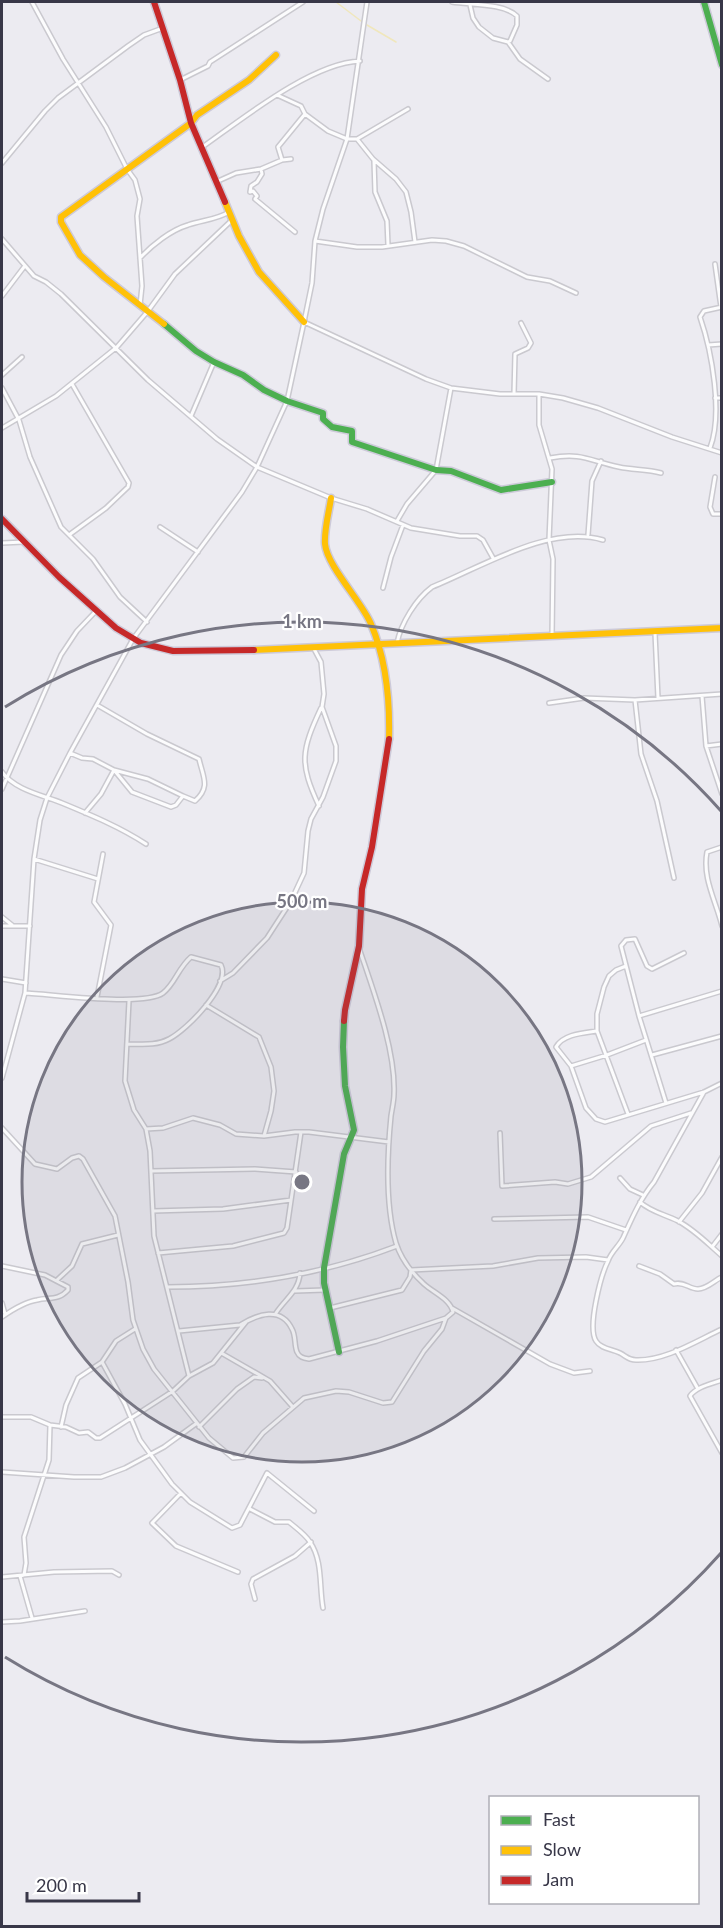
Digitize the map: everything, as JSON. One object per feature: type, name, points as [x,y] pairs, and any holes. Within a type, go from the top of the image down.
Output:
[{"type":"street","points":[[32,2],[135,180],[140,199],[137,216],[142,286],[140,304]]},
{"type":"street","points":[[154,2],[180,80],[191,123],[250,257],[271,287],[304,322],[451,388],[564,398],[722,453]]},
{"type":"street","points":[[180,80],[208,66],[210,62],[303,2]]},
{"type":"street","points":[[2,1078],[25,993],[34,859],[40,820],[47,798],[133,639],[242,492],[257,467],[287,401],[312,283],[315,241],[323,209],[347,139],[367,2]]},
{"type":"street","points":[[452,2],[495,7],[512,12],[517,16],[517,25],[510,41],[507,42]]},
{"type":"street","points":[[495,2],[495,7]]},
{"type":"street","points":[[704,2],[722,65]]},
{"type":"street","points":[[470,5],[473,18],[479,27],[494,38],[507,42],[520,58],[548,79]]},
{"type":"street","points":[[2,163],[58,98],[144,35],[163,28]]},
{"type":"street","points":[[276,55],[249,80],[197,115],[191,123],[61,218],[61,222],[81,255],[105,278],[148,310],[179,339],[214,362],[243,375],[264,390],[287,401],[323,413],[326,423],[338,430],[352,431],[351,442],[436,470],[451,471],[501,490],[552,482]]},
{"type":"street","points":[[201,148],[276,94],[336,65],[360,61]]},
{"type":"street","points":[[276,94],[301,106],[305,114],[328,131],[347,139],[357,139],[408,109]]},
{"type":"street","points":[[282,160],[278,147],[305,114]]},
{"type":"street","points":[[357,139],[405,192],[411,212],[415,242]]},
{"type":"street","points":[[216,182],[236,173],[261,169],[282,160],[291,159]]},
{"type":"street","points":[[373,159],[375,192],[387,221],[388,245]]},
{"type":"street","points":[[261,169],[262,174],[251,186],[250,192],[253,191],[257,196],[255,199],[295,232]]},
{"type":"street","points":[[139,259],[186,225],[220,218],[229,212]]},
{"type":"street","points":[[2,428],[56,396],[117,347],[175,274],[233,220]]},
{"type":"street","points":[[2,238],[24,267],[61,294],[148,380],[217,439],[257,467],[411,528],[460,536],[477,536],[483,540],[493,558]]},
{"type":"street","points":[[315,241],[357,247],[446,241],[464,246],[527,277],[550,281],[576,293]]},
{"type":"street","points":[[710,449],[714,439],[715,378],[700,314],[708,309],[721,307],[715,264]]},
{"type":"street","points":[[2,296],[24,267]]},
{"type":"street","points":[[514,394],[514,354],[528,348],[531,343],[521,323]]},
{"type":"street","points":[[708,345],[722,344]]},
{"type":"street","points":[[2,375],[22,357]]},
{"type":"street","points":[[191,416],[214,362]]},
{"type":"street","points":[[69,535],[106,508],[128,487],[129,483],[72,384]]},
{"type":"street","points":[[2,388],[19,420],[30,457],[61,527],[93,559],[120,597],[147,622]]},
{"type":"street","points":[[397,521],[407,504],[436,470],[451,388]]},
{"type":"street","points":[[539,394],[539,425],[550,458],[552,482],[549,540],[554,559],[552,637]]},
{"type":"street","points":[[715,398],[722,398]]},
{"type":"street","points":[[550,458],[565,455],[586,457],[620,467],[661,473]]},
{"type":"street","points":[[588,536],[592,481],[601,461]]},
{"type":"street","points":[[715,477],[710,507],[713,514],[722,514]]},
{"type":"street","points":[[331,498],[325,545],[328,554],[371,623],[382,658],[390,714],[389,744],[372,847],[362,889],[359,946],[345,1010],[345,1086],[354,1130],[344,1154],[324,1268],[325,1290],[339,1352]]},
{"type":"street","points":[[2,519],[59,577],[116,628],[152,647],[173,651],[202,652],[655,633],[722,628]]},
{"type":"street","points":[[383,588],[391,557],[404,524]]},
{"type":"street","points":[[160,527],[198,552]]},
{"type":"street","points":[[397,643],[402,626],[425,592],[432,587],[493,558],[549,540],[588,536],[603,540]]},
{"type":"street","points":[[2,543],[24,542]]},
{"type":"street","points":[[2,789],[61,655],[77,632],[98,610]]},
{"type":"street","points":[[655,633],[658,698]]},
{"type":"street","points":[[220,981],[233,973],[267,938],[291,901],[304,873],[311,819],[319,806],[336,761],[336,746],[322,707],[321,662],[313,647]]},
{"type":"street","points":[[549,703],[584,698],[635,700],[722,694]]},
{"type":"street","points":[[702,696],[706,746],[721,793]]},
{"type":"street","points":[[635,700],[641,754],[657,801],[674,878]]},
{"type":"street","points":[[70,753],[82,758],[93,759],[114,770],[148,779],[195,801],[203,790],[205,785],[199,759],[147,734],[97,705]]},
{"type":"street","points":[[319,806],[309,785],[304,762],[309,736],[322,707]]},
{"type":"street","points":[[706,746],[722,744]]},
{"type":"street","points":[[114,770],[132,792],[171,807],[176,805],[183,796]]},
{"type":"street","points":[[86,813],[101,794],[114,770]]},
{"type":"street","points":[[2,772],[6,780],[86,813],[146,844]]},
{"type":"street","points":[[722,847],[707,852],[706,857],[712,898],[722,926]]},
{"type":"street","points":[[97,997],[111,930],[110,921],[94,905],[103,854]]},
{"type":"street","points":[[34,859],[98,879]]},
{"type":"street","points":[[2,917],[14,926]]},
{"type":"street","points":[[2,926],[30,926]]},
{"type":"street","points":[[666,1103],[639,1016],[621,946],[623,942],[632,938],[637,941],[647,966],[652,969],[684,953]]},
{"type":"street","points":[[359,946],[386,1034],[393,1068],[394,1094],[387,1175],[400,1255],[424,1284],[441,1296],[452,1308],[550,1364],[574,1373],[590,1371]]},
{"type":"street","points":[[25,993],[129,1000],[157,996],[173,982],[181,965],[190,957],[221,964],[223,969],[220,981],[206,1005],[184,1028],[168,1040],[156,1044],[127,1044]]},
{"type":"street","points":[[626,966],[609,976],[604,987],[597,1014],[597,1031],[628,1114]]},
{"type":"street","points":[[2,979],[26,983]]},
{"type":"street","points":[[639,1016],[722,991]]},
{"type":"street","points":[[129,1000],[125,1081],[134,1110],[146,1129],[151,1171],[154,1236],[189,1376]]},
{"type":"street","points":[[206,1005],[259,1037],[271,1067],[274,1091],[264,1136]]},
{"type":"street","points":[[597,1031],[566,1038],[557,1044],[557,1049],[571,1066],[586,1108],[596,1119],[610,1122],[628,1114],[704,1092],[722,1083]]},
{"type":"street","points":[[652,1054],[722,1036]]},
{"type":"street","points":[[571,1066],[647,1040]]},
{"type":"street","points":[[704,1092],[608,1260],[594,1309],[592,1326],[595,1340],[603,1347],[627,1359],[636,1360],[664,1355],[722,1329]]},
{"type":"street","points":[[500,1133],[502,1186],[555,1182],[568,1184],[591,1177],[651,1126],[692,1113]]},
{"type":"street","points":[[146,1129],[164,1128],[193,1119],[220,1125],[236,1134],[264,1136],[302,1132],[389,1142]]},
{"type":"street","points":[[2,1128],[35,1164],[57,1169],[72,1158],[79,1156],[83,1159],[115,1216],[135,1329],[143,1350],[154,1370],[198,1425],[209,1438],[233,1458],[244,1457],[263,1432],[304,1398],[336,1391],[349,1392],[383,1403],[392,1402],[424,1351],[442,1329],[446,1318]]},
{"type":"street","points":[[158,1253],[233,1246],[284,1233],[287,1228],[302,1132]]},
{"type":"street","points":[[679,1222],[702,1193],[722,1157]]},
{"type":"street","points":[[151,1171],[255,1169],[296,1172]]},
{"type":"street","points":[[620,1178],[630,1189],[644,1195]]},
{"type":"street","points":[[153,1211],[223,1209],[291,1200]]},
{"type":"street","points":[[640,1202],[648,1209],[679,1222],[704,1238],[722,1256]]},
{"type":"street","points":[[494,1219],[588,1216],[626,1230]]},
{"type":"street","points":[[711,1247],[722,1234]]},
{"type":"street","points":[[57,1280],[72,1266],[82,1244],[118,1235]]},
{"type":"street","points":[[167,1287],[260,1282],[367,1257],[397,1246]]},
{"type":"street","points":[[411,1270],[493,1266],[538,1258],[586,1257],[608,1260]]},
{"type":"street","points":[[2,1266],[45,1275],[68,1287],[68,1290],[58,1299],[37,1300],[3,1315],[2,1303]]},
{"type":"street","points":[[639,1266],[660,1274],[674,1284],[682,1283],[698,1289],[722,1277]]},
{"type":"street","points":[[330,1308],[402,1290],[410,1277],[411,1270]]},
{"type":"street","points":[[276,1313],[295,1291],[300,1273]]},
{"type":"street","points":[[295,1291],[325,1290]]},
{"type":"street","points":[[179,1331],[240,1325],[248,1320],[276,1313],[282,1315],[292,1328],[297,1353],[302,1358],[309,1359],[339,1352],[446,1318],[452,1314],[452,1308]]},
{"type":"street","points":[[2,1417],[31,1417],[79,1433],[88,1432],[100,1438],[132,1419],[189,1376],[213,1363],[248,1320]]},
{"type":"street","points":[[61,1427],[66,1405],[78,1378],[102,1362],[116,1341],[135,1329]]},
{"type":"street","points":[[676,1350],[698,1389]]},
{"type":"street","points":[[222,1354],[270,1381],[292,1406]]},
{"type":"street","points":[[102,1362],[132,1419],[140,1440],[172,1484],[190,1502],[232,1528],[240,1525],[267,1473],[314,1511]]},
{"type":"street","points":[[2,1472],[43,1476],[101,1477],[125,1468],[164,1447],[198,1425],[237,1389],[254,1377],[264,1378]]},
{"type":"street","points":[[721,1380],[692,1392],[691,1400],[722,1453]]},
{"type":"street","points":[[20,1576],[24,1575],[26,1563],[24,1537],[49,1460],[50,1425]]},
{"type":"street","points":[[182,1493],[152,1523],[176,1546],[238,1572]]},
{"type":"street","points":[[249,1509],[275,1522],[289,1522],[311,1542],[320,1569],[323,1608]]},
{"type":"street","points":[[255,1599],[251,1584],[253,1579],[296,1556],[311,1542]]},
{"type":"street","points":[[2,1577],[54,1572],[112,1571],[119,1575]]},
{"type":"street","points":[[20,1576],[32,1618]]},
{"type":"street","points":[[2,1622],[86,1611]]},
{"type":"waterway","points":[[336,2],[361,21]]},
{"type":"waterway","points":[[367,25],[396,42]]},
{"type":"traffic: fast","points":[[704,2],[722,65]]},
{"type":"traffic: fast","points":[[164,324],[196,351],[214,362],[243,375],[264,390],[287,401],[323,413],[323,419],[332,427],[352,431],[352,442],[436,470],[451,471],[501,490],[552,482]]},
{"type":"traffic: fast","points":[[339,1352],[324,1283],[324,1268],[344,1154],[354,1130],[345,1086],[344,1021]]},
{"type":"traffic: slow","points":[[164,324],[80,255],[61,222],[61,217],[191,123],[197,115],[249,80],[276,55]]},
{"type":"traffic: slow","points":[[225,202],[239,236],[259,272],[304,322]]},
{"type":"traffic: slow","points":[[331,498],[326,527],[327,553],[367,615],[376,637],[386,680],[389,739]]},
{"type":"traffic: slow","points":[[254,650],[722,628]]},
{"type":"traffic: jam","points":[[154,2],[180,80],[191,123],[225,202]]},
{"type":"traffic: jam","points":[[2,519],[59,577],[116,628],[141,643],[173,651],[254,650]]},
{"type":"traffic: jam","points":[[344,1021],[359,946],[362,889],[372,847],[389,739]]}]
